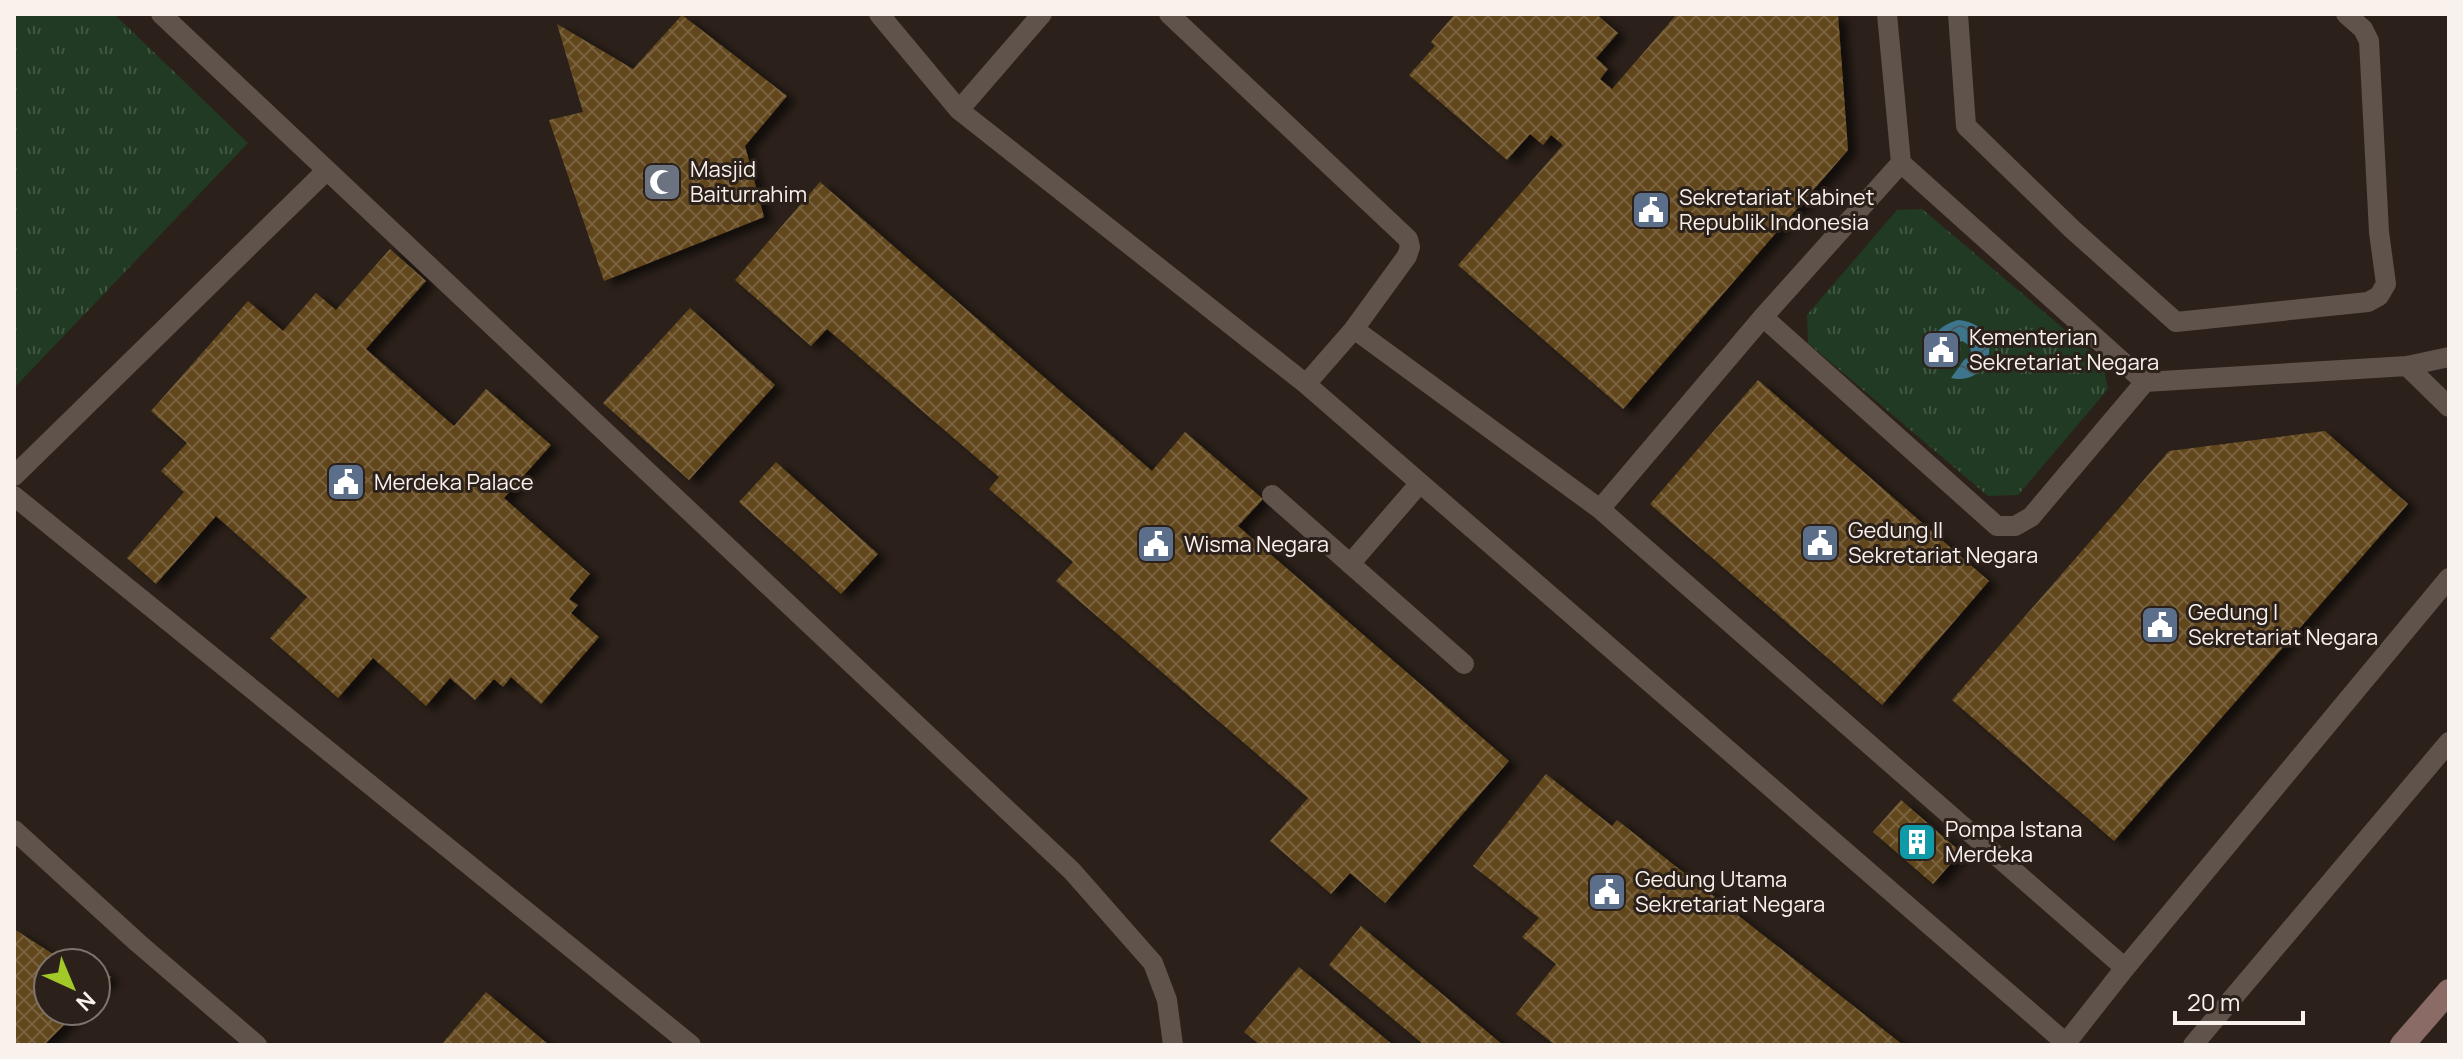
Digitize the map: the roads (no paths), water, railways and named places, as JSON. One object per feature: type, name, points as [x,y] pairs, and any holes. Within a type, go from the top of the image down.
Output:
[{"type":"main road","points":[[2402,1045],[2449,991]]},
{"type":"lane","points":[[161,14],[1072,871],[1153,963],[1167,1000],[1173,1045]]},
{"type":"lane","points":[[879,14],[959,110],[1306,384],[2067,1044],[2125,968],[2449,578]]},
{"type":"lane","points":[[959,110],[1042,14]]},
{"type":"lane","points":[[1169,14],[1408,239],[1410,247],[1407,256],[1354,329],[1306,384]]},
{"type":"lane","points":[[1887,14],[1901,163],[2145,382],[2407,366],[2449,357]]},
{"type":"lane","points":[[1958,14],[1966,126],[2072,229],[2176,322],[2368,302],[2379,296],[2386,284],[2379,232],[2369,41],[2363,29],[2346,14]]},
{"type":"lane","points":[[1600,509],[1763,317],[1901,163]]},
{"type":"lane","points":[[14,476],[327,170]]},
{"type":"lane","points":[[1763,317],[1997,526],[2015,526],[2031,517],[2145,382]]},
{"type":"lane","points":[[1354,329],[1600,509],[2125,968]]},
{"type":"lane","points":[[2407,366],[2449,407]]},
{"type":"lane","points":[[1350,564],[1420,483]]},
{"type":"lane","points":[[1272,495],[1464,664]]},
{"type":"lane","points":[[14,496],[691,1045]]},
{"type":"lane","points":[[2193,1045],[2449,742]]},
{"type":"lane","points":[[14,830],[138,943],[257,1045]]},
{"type":"water","points":[[1958,320],[1973,324],[1983,332],[1988,342],[1989,354],[1985,365],[1966,378],[1951,378],[1970,356],[1969,345],[1962,341],[1956,343],[1934,364],[1931,349],[1938,331]]},
{"type":"place","name":"Masjid Baiturrahim","points":[[662,182]]},
{"type":"place","name":"Sekretariat Kabinet Republik Indonesia","points":[[1651,210]]},
{"type":"place","name":"Kementerian Sekretariat Negara","points":[[1941,350]]},
{"type":"place","name":"Merdeka Palace","points":[[346,482]]},
{"type":"place","name":"Gedung II Sekretariat Negara","points":[[1820,543]]},
{"type":"place","name":"Wisma Negara","points":[[1156,544]]},
{"type":"place","name":"Gedung I Sekretariat Negara","points":[[2160,625]]},
{"type":"place","name":"Pompa Istana Merdeka","points":[[1917,842]]},
{"type":"place","name":"Gedung Utama Sekretariat Negara","points":[[1607,892]]}]
